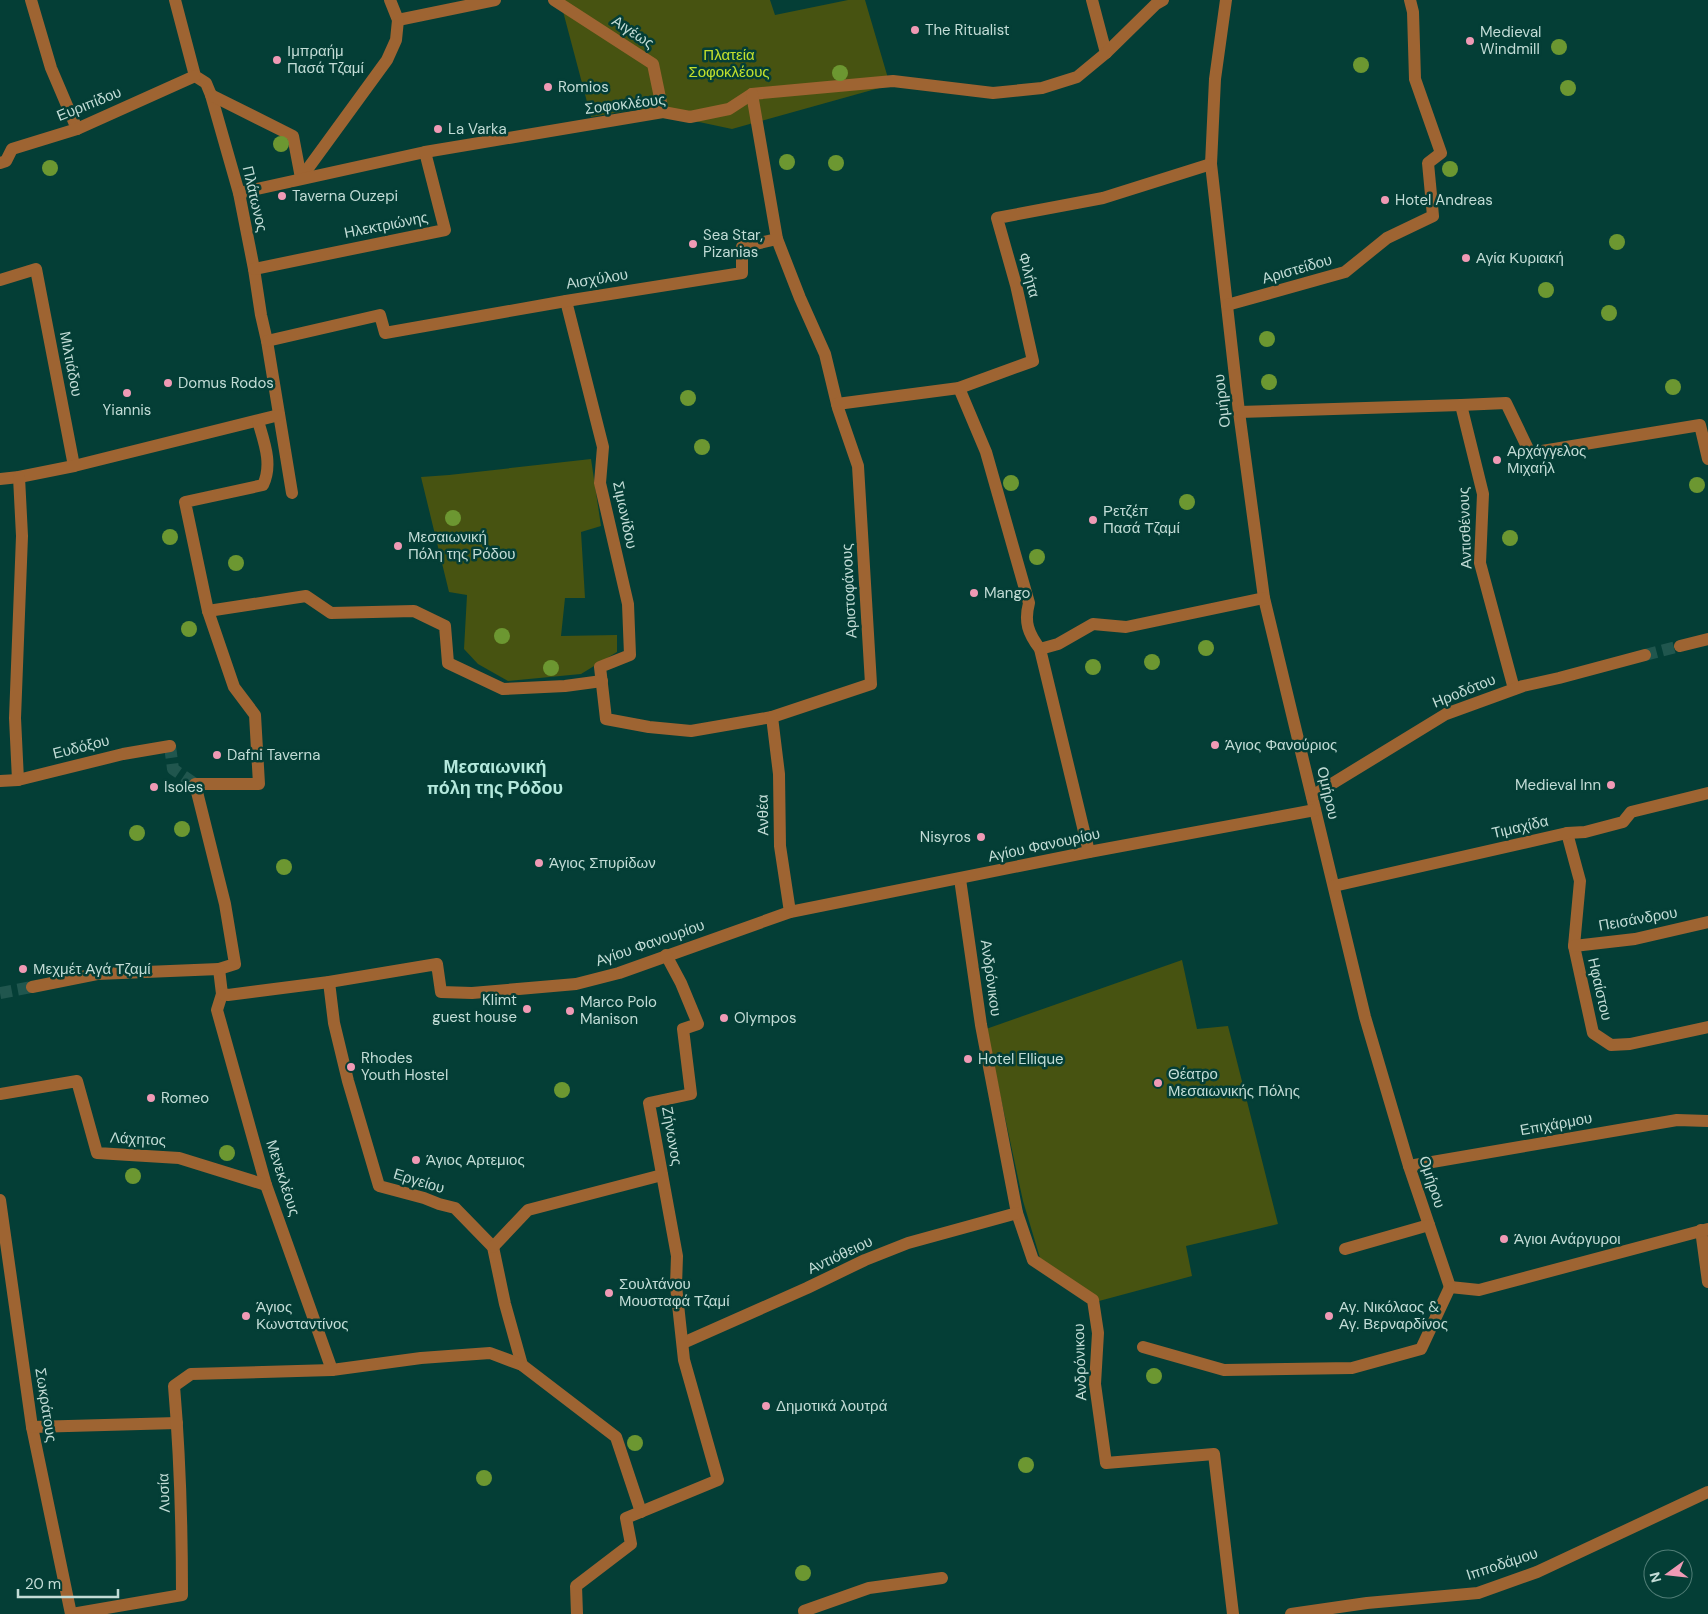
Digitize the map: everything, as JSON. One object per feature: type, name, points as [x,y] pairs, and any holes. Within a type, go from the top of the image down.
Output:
[{"type":"street","points":[[31,0],[51,68],[77,129]]},
{"type":"street","name":"Πλάτωνος","points":[[175,0],[195,76],[206,83],[211,95],[238,193],[267,341],[292,493]]},
{"type":"street","points":[[301,178],[387,60],[396,40],[398,20],[390,0]]},
{"type":"street","points":[[398,20],[495,0]]},
{"type":"street","name":"Αιγέως","points":[[554,0],[653,64],[663,112]]},
{"type":"street","points":[[1092,0],[1106,53]]},
{"type":"street","name":"Σοφοκλέους","points":[[238,193],[425,152],[663,112],[690,117],[729,109],[752,94],[892,81],[993,93],[1042,88],[1077,77],[1106,53],[1156,4],[1163,0]]},
{"type":"street","name":"Ομήρου","points":[[1226,0],[1214,79],[1211,164],[1239,412],[1264,598],[1365,1017],[1409,1166],[1450,1287]]},
{"type":"street","name":"Αριστείδου","points":[[1227,305],[1345,272],[1387,238],[1434,216],[1428,163],[1441,153],[1415,79],[1413,12],[1410,0]]},
{"type":"street","name":"Ευριπίδου","points":[[0,163],[6,161],[12,149],[77,129],[195,76]]},
{"type":"street","points":[[752,94],[777,239]]},
{"type":"street","points":[[211,95],[293,136],[301,178]]},
{"type":"street","name":"Ηλεκτριώνης","points":[[254,269],[445,230],[425,152]]},
{"type":"street","name":"Φιλήτα","points":[[837,404],[959,388],[1033,361],[1016,285],[996,218],[1103,198],[1211,164]]},
{"type":"street","name":"Αισχύλου","points":[[267,341],[380,315],[385,333],[566,300],[742,274],[742,248],[777,239]]},
{"type":"street","name":"Αριστοφάνους","points":[[606,719],[649,728],[691,731],[772,717],[871,684],[858,466],[837,404],[825,354],[800,298],[777,239]]},
{"type":"street","name":"Μιλτιάδου","points":[[0,279],[36,269],[74,466]]},
{"type":"street","name":"Σιμωνίδου","points":[[566,300],[602,447],[600,483],[628,604],[630,655],[600,667],[606,719]]},
{"type":"street","points":[[959,388],[991,466],[1029,603],[1027,627],[1040,649],[1089,852]]},
{"type":"street","points":[[1239,412],[1461,406],[1506,402],[1530,453],[1700,424],[1708,459]]},
{"type":"street","name":"Αντισθένους","points":[[1461,406],[1483,494],[1480,563],[1514,689]]},
{"type":"street","points":[[0,479],[74,466],[279,415]]},
{"type":"street","points":[[32,987],[97,974],[220,969],[235,964],[225,904],[195,784],[259,784],[255,715],[234,687],[208,611],[185,502],[263,485],[267,476],[268,459],[258,421]]},
{"type":"street","points":[[18,780],[15,718],[22,536],[19,477]]},
{"type":"street","points":[[208,611],[306,596],[331,612],[414,611],[445,626],[448,663],[503,688],[565,686],[602,682]]},
{"type":"street","points":[[1040,649],[1058,644],[1093,624],[1126,627],[1264,598]]},
{"type":"street","points":[[1680,646],[1708,639]]},
{"type":"street","name":"Ηροδότου","points":[[1312,796],[1446,714],[1514,689],[1645,655]]},
{"type":"street","name":"Ανθέα","points":[[772,717],[779,774],[780,846],[790,912]]},
{"type":"street","name":"Ευδόξου","points":[[0,780],[18,780],[123,754],[170,746]]},
{"type":"street","name":"Τιμαχίδα","points":[[1334,886],[1567,833],[1585,832],[1623,822],[1630,812],[1708,793]]},
{"type":"street","name":"Αγίου Φανουρίου","points":[[222,994],[228,996],[329,982],[437,964],[441,992],[472,993],[576,984],[619,973],[790,912],[1089,852],[1315,810]]},
{"type":"street","name":"Ηφαίστου","points":[[1567,833],[1580,881],[1574,946],[1593,1033],[1611,1045],[1630,1044],[1708,1027]]},
{"type":"street","name":"Ανδρόνικου","points":[[960,879],[981,1025],[1017,1213],[1033,1260],[1093,1300],[1098,1333],[1094,1384],[1106,1463],[1214,1454],[1233,1614]]},
{"type":"street","name":"Πεισάνδρου","points":[[1574,946],[1635,939],[1708,922]]},
{"type":"street","name":"Ζήνωνος","points":[[641,1512],[718,1480],[684,1360],[676,1286],[677,1256],[649,1103],[691,1094],[683,1028],[698,1024],[681,984],[666,956]]},
{"type":"street","points":[[220,969],[222,994]]},
{"type":"street","name":"Εργείου","points":[[329,982],[334,1023],[348,1081],[379,1186],[455,1208],[493,1247]]},
{"type":"street","name":"Μενεκλέους","points":[[222,994],[216,1010],[266,1185],[332,1370]]},
{"type":"street","name":"Λάχητος","points":[[0,1094],[77,1081],[97,1153],[178,1158],[266,1185]]},
{"type":"street","name":"Επιχάρμου","points":[[1409,1166],[1677,1120],[1708,1121]]},
{"type":"street","points":[[522,1365],[505,1304],[493,1247],[528,1210],[662,1175]]},
{"type":"street","name":"Σωκράτους","points":[[0,1200],[32,1426],[72,1614]]},
{"type":"street","name":"Αντιόθειου","points":[[683,1343],[807,1288],[864,1260],[908,1243],[1017,1213]]},
{"type":"street","points":[[1345,1249],[1429,1225]]},
{"type":"street","points":[[1143,1346],[1224,1370],[1352,1368],[1421,1349],[1450,1287],[1479,1290],[1705,1230],[1708,1282]]},
{"type":"street","points":[[32,1426],[177,1423],[174,1386],[191,1374],[332,1370],[421,1358],[490,1353],[522,1365],[616,1437],[641,1512],[626,1518],[631,1544],[576,1586],[577,1614]]},
{"type":"street","name":"Λυσία","points":[[72,1614],[182,1595],[182,1508],[177,1423]]},
{"type":"street","name":"Ιπποδάμου","points":[[1291,1614],[1367,1603],[1478,1592],[1537,1572],[1708,1492]]},
{"type":"street","points":[[805,1614],[804,1611],[868,1588],[942,1578]]},
{"type":"green space","name":"Πλατεία Σοφοκλέους","points":[[560,0],[770,0],[775,15],[848,0],[865,0],[890,85],[732,129],[638,109],[591,117]]},
{"type":"green space","points":[[591,459],[601,526],[581,532],[585,598],[565,598],[561,636],[617,635],[617,652],[581,674],[508,681],[478,664],[464,649],[467,595],[449,592],[421,477]]},
{"type":"green space","points":[[1182,960],[1197,1029],[1228,1026],[1278,1224],[1186,1246],[1192,1276],[1099,1301],[1040,1258],[1023,1201],[986,1029]]},
{"type":"tunnel","points":[[1645,655],[1680,646]]},
{"type":"tunnel","points":[[170,746],[173,769],[195,784]]},
{"type":"tunnel","points":[[0,993],[32,987]]},
{"type":"place","name":"The Ritualist","points":[[915,30]]},
{"type":"place","name":"Medieval Windmill","points":[[1470,41]]},
{"type":"place","name":"Ιμπραήμ Πασά Τζαμί","points":[[277,60]]},
{"type":"place","name":"Romios","points":[[548,87]]},
{"type":"place","name":"La Varka","points":[[438,129]]},
{"type":"place","name":"Taverna Ouzepi","points":[[282,196]]},
{"type":"place","name":"Hotel Andreas","points":[[1385,200]]},
{"type":"place","name":"Sea Star, Pizanias","points":[[693,244]]},
{"type":"place","name":"Αγία Κυριακή","points":[[1466,258]]},
{"type":"place","name":"Domus Rodos","points":[[168,383]]},
{"type":"place","name":"Yiannis","points":[[127,393]]},
{"type":"place","name":"Αρχάγγελος Μιχαήλ","points":[[1497,460]]},
{"type":"place","name":"Ρετζέπ Πασά Τζαμί","points":[[1093,520]]},
{"type":"place","name":"Μεσαιωνική Πόλη της Ρόδου","points":[[398,546]]},
{"type":"place","name":"Mango","points":[[974,593]]},
{"type":"place","name":"Άγιος Φανούριος","points":[[1215,745]]},
{"type":"place","name":"Dafni Taverna","points":[[217,755]]},
{"type":"place","name":"Medieval Inn","points":[[1611,785]]},
{"type":"place","name":"Isoles","points":[[154,787]]},
{"type":"place","name":"Nisyros","points":[[981,837]]},
{"type":"place","name":"Άγιος Σπυρίδων","points":[[539,863]]},
{"type":"place","name":"Μεχμέτ Αγά Τζαμί","points":[[23,969]]},
{"type":"place","name":"Klimt guest house","points":[[527,1009]]},
{"type":"place","name":"Marco Polo Manison","points":[[570,1011]]},
{"type":"place","name":"Olympos","points":[[724,1018]]},
{"type":"place","name":"Hotel Ellique","points":[[968,1059]]},
{"type":"place","name":"Rhodes Youth Hostel","points":[[351,1067]]},
{"type":"place","name":"Θέατρο Μεσαιωνικής Πόλης","points":[[1158,1083]]},
{"type":"place","name":"Romeo","points":[[151,1098]]},
{"type":"place","name":"Άγιος Αρτεμιος","points":[[416,1160]]},
{"type":"place","name":"Άγιοι Ανάργυροι","points":[[1504,1239]]},
{"type":"place","name":"Σουλτάνου Μουσταφά Τζαμί","points":[[609,1293]]},
{"type":"place","name":"Άγιος Κωνσταντίνος","points":[[246,1316]]},
{"type":"place","name":"Αγ. Νικόλαος & Αγ. Βερναρδίνος","points":[[1329,1316]]},
{"type":"place","name":"Δημοτικά λουτρά","points":[[766,1406]]},
{"type":"district","name":"Μεσαιωνική πόλη της Ρόδου","points":[[495,778]]}]
